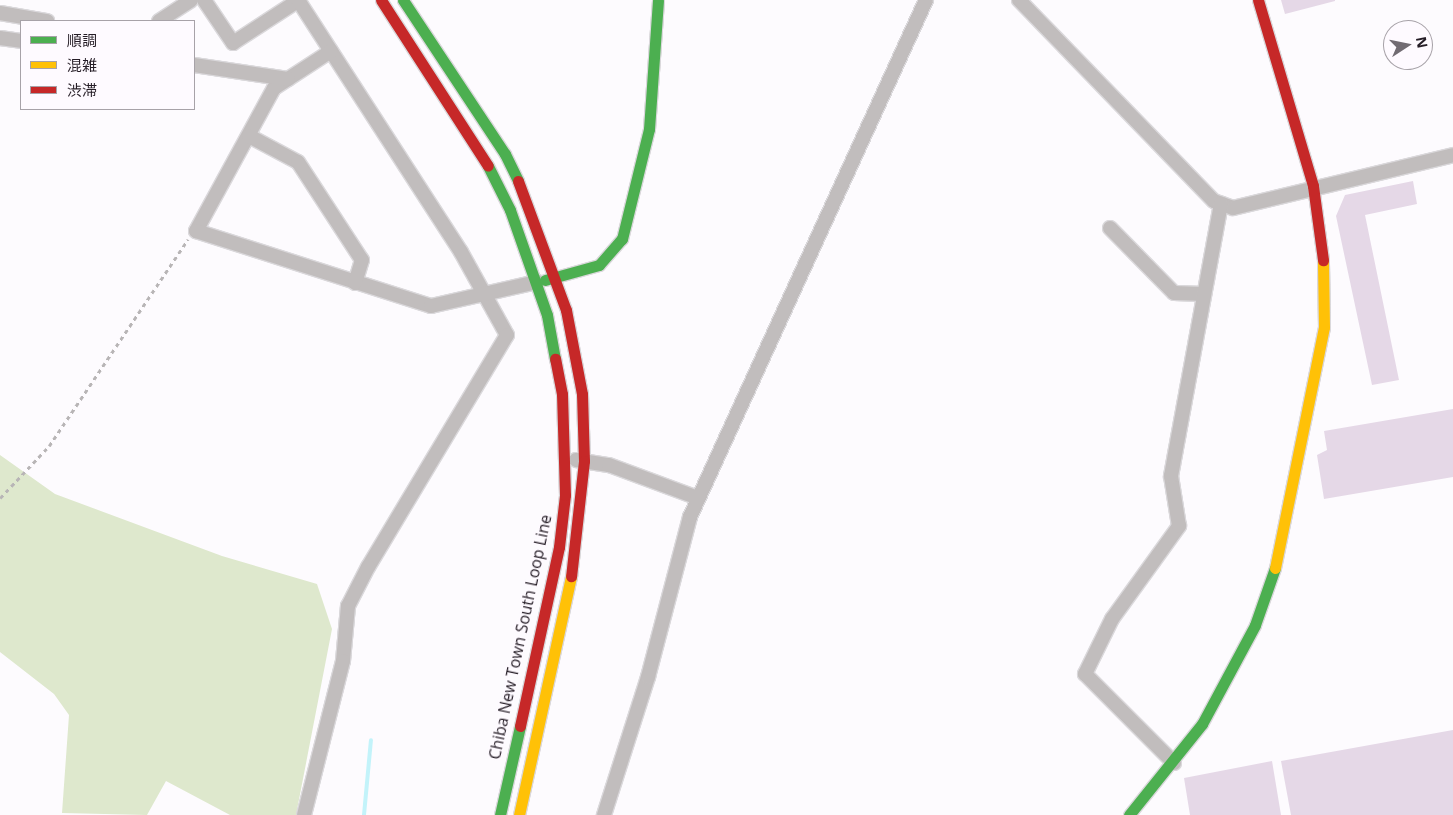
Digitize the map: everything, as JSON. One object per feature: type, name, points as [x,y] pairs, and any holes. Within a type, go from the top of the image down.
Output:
[{"type":"main road","name":"Chiba New Town South Loop Line","points":[[381,0],[488,166],[537,282],[558,371],[565,459],[558,547],[500,815]]},
{"type":"main road","points":[[403,0],[504,154],[529,202],[556,277],[582,394],[584,461],[576,552],[519,815]]},
{"type":"main road","points":[[537,282],[599,264],[622,239],[629,220],[649,129],[658,0]]},
{"type":"main road","points":[[1128,815],[1174,763],[1202,724],[1241,656],[1282,546],[1324,328],[1324,267],[1313,186],[1258,0]]},
{"type":"street","points":[[161,20],[191,0]]},
{"type":"street","points":[[204,0],[233,43],[298,0],[461,252],[482,294],[507,335],[368,567],[348,606],[342,661],[304,815]]},
{"type":"street","points":[[604,815],[698,498],[926,0]]},
{"type":"street","points":[[1019,0],[1214,201],[1221,204],[1233,208],[1313,186],[1453,155]]},
{"type":"street","points":[[0,13],[41,20]]},
{"type":"street","points":[[0,38],[20,41]]},
{"type":"street","points":[[331,51],[274,88],[196,231],[431,306],[537,282]]},
{"type":"street","points":[[195,65],[288,79]]},
{"type":"street","points":[[249,136],[298,162],[362,260],[355,283]]},
{"type":"street","points":[[1174,763],[1085,674],[1112,619],[1179,526],[1171,476],[1221,204]]},
{"type":"street","points":[[1110,228],[1174,293],[1204,294]]},
{"type":"street","points":[[565,459],[609,465],[698,498]]},
{"type":"path","points":[[0,498],[49,446],[196,231]]},
{"type":"green space","points":[[0,455],[55,494],[222,556],[317,584],[332,629],[296,815],[230,815],[166,781],[147,815],[62,813],[69,715],[54,694],[0,652]]},
{"type":"building","points":[[1281,0],[1335,0],[1335,1],[1285,14]]},
{"type":"building","points":[[1413,181],[1417,204],[1365,215],[1399,380],[1372,385],[1336,216],[1345,195]]},
{"type":"building","points":[[1453,409],[1453,477],[1324,499],[1317,455],[1327,450],[1324,431]]},
{"type":"building","points":[[1453,730],[1453,815],[1291,815],[1281,761]]},
{"type":"building","points":[[1272,761],[1281,815],[1190,815],[1184,778]]},
{"type":"waterway","points":[[364,815],[371,740]]},
{"type":"traffic: fast","points":[[403,0],[505,154],[518,181]]},
{"type":"traffic: fast","points":[[545,280],[599,265],[622,239],[649,129],[658,0]]},
{"type":"traffic: fast","points":[[488,166],[510,210],[547,315],[555,359]]},
{"type":"traffic: fast","points":[[1129,815],[1202,724],[1255,625],[1275,568]]},
{"type":"traffic: fast","points":[[500,815],[520,726]]},
{"type":"traffic: slow","points":[[1275,568],[1324,327],[1323,260]]},
{"type":"traffic: slow","points":[[519,815],[571,576]]},
{"type":"traffic: jam","points":[[381,0],[488,166]]},
{"type":"traffic: jam","points":[[1258,0],[1313,186],[1323,260]]},
{"type":"traffic: jam","points":[[518,181],[566,310],[582,394],[584,461],[571,576]]},
{"type":"traffic: jam","points":[[520,726],[559,547],[565,495],[562,394],[555,359]]}]
